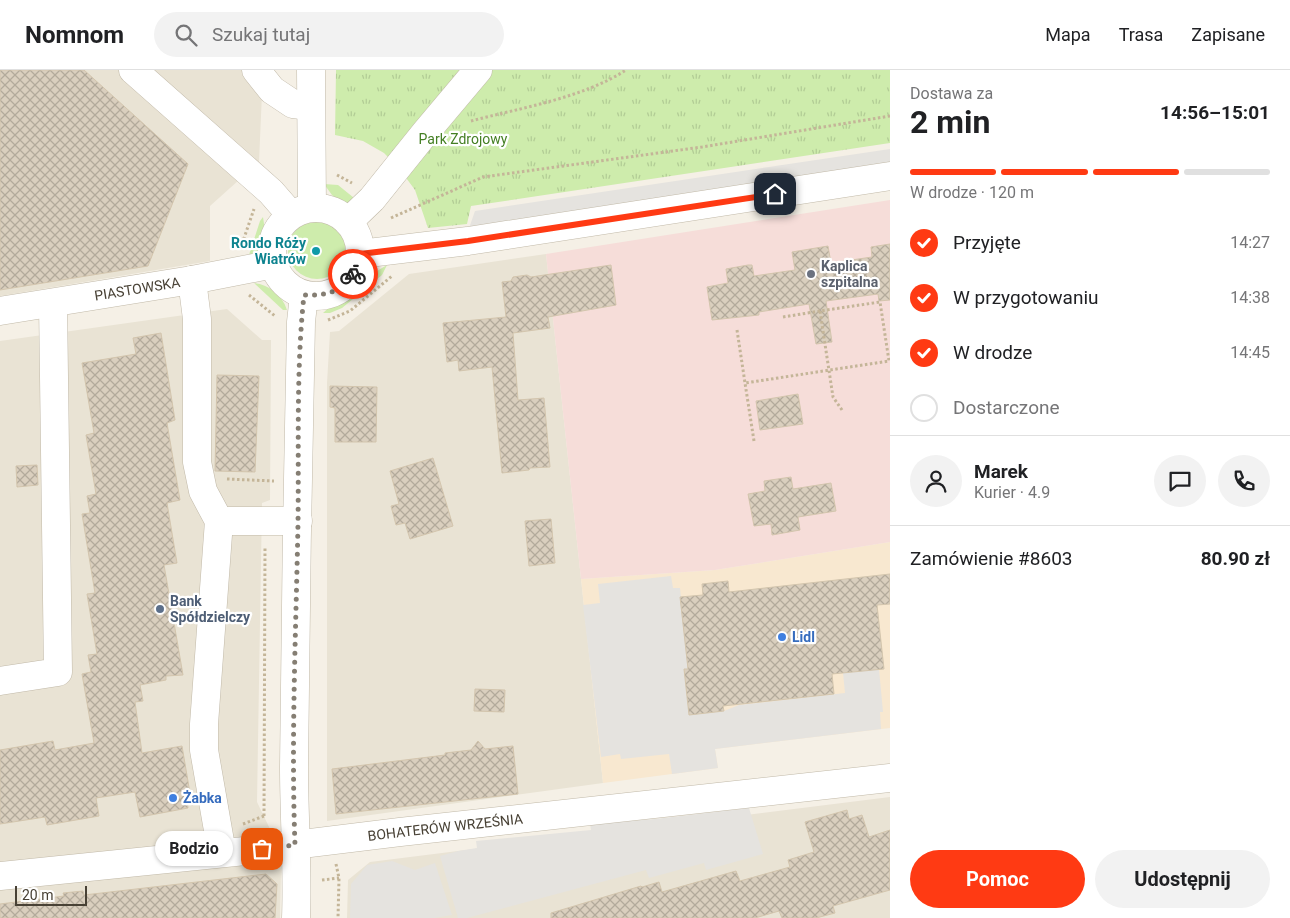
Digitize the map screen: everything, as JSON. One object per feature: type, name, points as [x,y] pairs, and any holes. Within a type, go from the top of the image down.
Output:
[{"type":"street","points":[[133,70],[270,192],[301,212]]},
{"type":"street","points":[[256,70],[272,90],[293,104],[310,106]]},
{"type":"street","points":[[301,212],[312,172],[311,70]]},
{"type":"street","points":[[348,222],[381,208],[425,133],[478,70]]},
{"type":"street","points":[[360,254],[396,251],[675,210],[890,176]]},
{"type":"street","points":[[328,210],[348,222],[356,235],[360,254],[352,277],[338,290],[323,295],[304,295],[286,284],[277,273],[272,258],[272,243],[277,231],[301,212],[328,210]]},
{"type":"street","name":"PIASTOWSKA","points":[[0,311],[192,280],[274,264]]},
{"type":"street","points":[[192,280],[197,319],[197,462],[203,491],[219,521],[204,724],[204,750],[222,853]]},
{"type":"street","points":[[296,918],[294,736],[301,331],[304,295]]},
{"type":"street","points":[[0,681],[58,672],[53,303]]},
{"type":"street","points":[[219,521],[298,521]]},
{"type":"street","name":"BOHATERÓW WRZEŚNIA","points":[[0,876],[890,778]]},
{"type":"path","points":[[470,121],[588,89],[626,70]]},
{"type":"path","points":[[381,208],[483,177],[702,147],[890,116]]},
{"type":"path","points":[[312,172],[330,172],[348,180],[381,208],[396,251],[398,270],[350,311],[321,322]]},
{"type":"path","points":[[745,383],[889,361],[880,302],[783,317]]},
{"type":"path","points":[[820,311],[834,397],[842,410]]},
{"type":"path","points":[[737,330],[754,441]]},
{"type":"path","points":[[201,478],[279,481]]},
{"type":"path","points":[[332,840],[339,878],[338,918]]},
{"type":"shaded area","points":[[0,70],[263,70],[259,162],[210,206],[210,261],[0,296]]},
{"type":"shaded area","points":[[890,149],[890,166],[468,231],[475,211]]},
{"type":"shaded area","points":[[890,200],[890,542],[715,570],[581,579],[546,254]]},
{"type":"shaded area","points":[[546,254],[603,783],[327,821],[327,383],[330,332],[339,331],[409,274]]},
{"type":"shaded area","points":[[227,309],[262,340],[271,340],[270,500],[262,503],[257,802],[270,829],[281,868],[280,918],[0,918],[0,341]]},
{"type":"shaded area","points":[[890,542],[890,728],[715,749],[718,768],[603,783],[581,579],[715,570]]},
{"type":"shaded area","points":[[671,576],[673,588],[680,588],[688,669],[684,670],[689,715],[724,711],[739,705],[845,693],[843,673],[879,669],[883,712],[880,712],[881,729],[715,749],[718,768],[672,774],[669,754],[621,759],[620,754],[601,757],[583,605],[600,603],[598,584]]},
{"type":"shaded area","points":[[890,797],[890,918],[347,918],[348,880],[370,862]]},
{"type":"shaded area","points":[[749,808],[763,854],[706,870],[704,863],[649,878],[646,870],[467,918],[458,918],[440,856],[477,848],[476,841],[591,830],[590,824],[655,819]]},
{"type":"shaded area","points":[[392,861],[415,870],[435,863],[452,915],[434,918],[350,918],[351,884],[367,865]]},
{"type":"green space","name":"Park Zdrojowy","points":[[336,70],[890,70],[890,143],[471,206],[467,224],[428,228],[415,190],[398,167],[384,153],[363,141],[335,135]]},
{"type":"green space","points":[[324,184],[338,185],[359,202],[346,206],[332,195]]},
{"type":"green space","points":[[263,217],[264,241],[259,250],[248,258],[260,221]]},
{"type":"green space","points":[[317,221],[333,226],[341,234],[346,250],[341,266],[333,274],[317,279],[301,274],[293,266],[288,250],[293,234],[301,226]]},
{"type":"green space","points":[[387,265],[382,275],[342,308],[330,313],[323,313],[334,303],[353,293],[372,274]]},
{"type":"green space","points":[[254,283],[270,288],[279,295],[287,310],[283,310]]},
{"type":"building","points":[[0,70],[84,70],[188,164],[148,266],[0,290]]},
{"type":"building","points":[[890,244],[890,300],[879,301],[878,294],[826,301],[832,342],[816,344],[809,304],[759,312],[759,315],[712,320],[707,287],[728,283],[726,269],[752,265],[754,276],[795,270],[792,252],[828,246],[831,263],[872,257],[871,247]]},
{"type":"building","points":[[611,265],[616,305],[548,317],[550,328],[513,333],[518,400],[544,398],[550,467],[502,473],[492,367],[459,371],[458,360],[447,362],[443,323],[506,317],[502,282],[511,281],[513,277],[527,275],[531,277]]},
{"type":"building","points":[[161,333],[175,420],[167,423],[180,500],[167,503],[177,563],[164,565],[183,675],[166,676],[166,680],[140,685],[143,701],[135,702],[142,753],[182,746],[191,799],[187,799],[188,808],[140,817],[135,792],[96,798],[99,816],[47,825],[45,817],[0,824],[0,750],[53,741],[55,750],[94,743],[82,674],[91,672],[88,655],[97,654],[87,594],[95,593],[82,514],[90,513],[87,496],[96,494],[86,435],[94,433],[82,363],[136,354],[133,338]]},
{"type":"building","points":[[217,375],[259,376],[255,472],[215,471]]},
{"type":"building","points":[[330,386],[377,387],[376,442],[335,442],[335,408],[330,407]]},
{"type":"building","points":[[798,394],[803,424],[760,430],[756,401]]},
{"type":"building","points":[[433,458],[453,526],[410,539],[405,523],[396,525],[391,506],[399,504],[390,471]]},
{"type":"building","points":[[37,465],[38,485],[17,487],[16,466]]},
{"type":"building","points":[[791,477],[793,489],[831,483],[836,511],[798,517],[800,530],[772,535],[771,524],[754,526],[748,494],[765,491],[764,481]]},
{"type":"building","points":[[551,519],[555,563],[529,566],[525,521]]},
{"type":"building","name":"Lidl","points":[[890,574],[890,604],[877,605],[884,669],[832,674],[834,694],[723,706],[724,711],[689,715],[684,669],[688,669],[680,597],[703,595],[702,584],[728,581],[729,592]]},
{"type":"building","points":[[475,689],[505,690],[504,712],[474,711]]},
{"type":"building","points":[[478,741],[485,749],[513,746],[518,794],[336,814],[332,769],[445,755],[445,753],[471,750]]},
{"type":"building","points":[[847,810],[849,819],[862,815],[869,837],[890,830],[890,890],[833,906],[835,913],[816,918],[782,918],[779,911],[755,918],[551,918],[551,913],[659,882],[662,892],[736,871],[740,881],[790,867],[788,860],[814,852],[805,822]]},
{"type":"building","points":[[266,874],[277,884],[275,918],[0,918],[0,904],[64,896],[63,893],[83,891],[84,895]]},
{"type":"way so far","points":[[262,849],[295,845],[294,736],[298,457],[301,322],[304,295],[323,295],[338,290],[353,274]]},
{"type":"place","name":"Rondo Róży Wiatrów","points":[[316,251]]},
{"type":"place","name":"Kaplica szpitalna","points":[[811,274]]},
{"type":"place","name":"Bank Spółdzielczy","points":[[160,609]]},
{"type":"place","name":"Lidl","points":[[782,637]]},
{"type":"place","name":"Żabka","points":[[173,798]]},
{"type":"place","name":"Bodzio","points":[[262,849]]},
{"type":"route","points":[[353,274],[360,254],[468,241],[775,194]]}]
